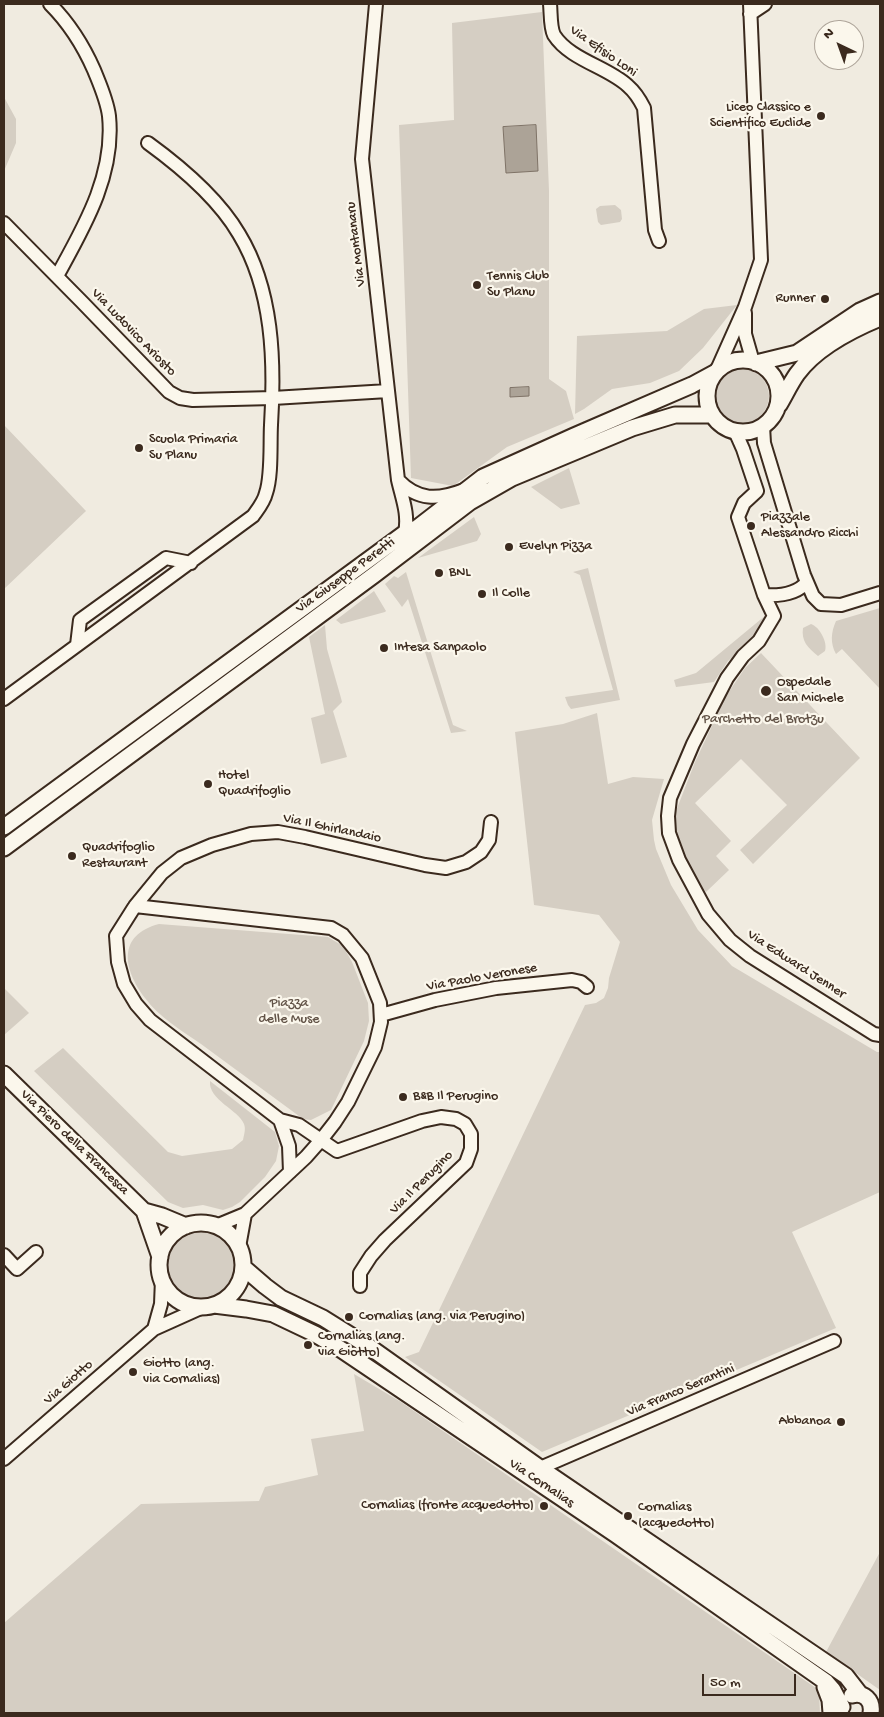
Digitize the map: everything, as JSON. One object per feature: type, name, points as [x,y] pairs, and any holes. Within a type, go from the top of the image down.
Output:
[{"type":"street","points":[[50,4],[77,37],[90,60],[103,91],[109,116],[109,140],[97,200],[57,276]]},
{"type":"street","name":"Via Montanaru","points":[[376,4],[362,159],[398,480],[406,508],[407,526],[405,533]]},
{"type":"street","name":"Via Efisio Loni","points":[[550,4],[553,33],[562,44],[575,54],[628,85],[644,108],[655,230],[659,241]]},
{"type":"street","points":[[764,4],[750,9],[761,260],[745,307],[709,384],[707,396],[712,415],[726,428],[735,431],[744,432],[763,426],[771,418],[797,374],[808,362],[844,335],[880,318]]},
{"type":"street","points":[[4,699],[253,516],[262,504],[267,492],[273,398],[271,344],[261,285],[251,258],[239,234],[225,214],[183,170],[148,143]]},
{"type":"street","name":"Via Ludovico Ariosto","points":[[4,224],[169,392],[180,398],[193,400],[273,398],[388,391]]},
{"type":"street","name":"Via Giuseppe Peretti","points":[[4,827],[405,533],[417,528],[483,478],[692,385],[729,363],[745,360],[755,363],[796,354],[833,328],[880,302]]},
{"type":"street","points":[[745,307],[745,334],[755,363],[768,371],[775,382],[778,395],[777,408]]},
{"type":"street","name":"Via Giuseppe Peretti","points":[[4,848],[470,502],[512,478],[632,428],[675,415],[712,415]]},
{"type":"street","points":[[763,426],[764,443],[813,596],[821,604],[841,605],[880,594]]},
{"type":"street","points":[[735,431],[757,490],[744,503],[738,517],[764,595],[778,596],[802,588],[807,582]]},
{"type":"street","points":[[398,480],[414,493],[426,497],[438,498],[469,488]]},
{"type":"street","points":[[77,645],[80,620],[87,614],[166,558],[191,563]]},
{"type":"street","name":"Via Edward Jenner","points":[[764,595],[774,616],[759,642],[743,656],[727,678],[693,744],[670,798],[669,833],[679,860],[708,914],[730,940],[750,956],[874,1034],[880,1035]]},
{"type":"street","name":"Via Il Ghirlandaio","points":[[135,906],[162,873],[181,858],[212,845],[251,834],[278,832],[305,836],[425,865],[446,868],[466,862],[481,852],[489,840],[491,822]]},
{"type":"street","points":[[216,1226],[245,1214],[290,1172],[321,1140],[335,1122],[362,1076],[375,1046],[381,1022],[380,1003],[362,958],[343,934],[331,928],[135,906],[116,936],[118,962],[124,984],[136,1004],[150,1020],[280,1120],[299,1125],[321,1140]]},
{"type":"street","name":"Via Paolo Veronese","points":[[381,1015],[435,1000],[496,988],[572,980],[581,982],[587,987]]},
{"type":"street","name":"Via Piero della Francesca","points":[[4,1074],[144,1211],[160,1256]]},
{"type":"street","name":"Via Il Perugino","points":[[321,1140],[337,1151],[422,1121],[441,1117],[456,1119],[465,1124],[471,1134],[471,1149],[466,1163],[385,1240],[371,1256],[360,1273],[360,1286]]},
{"type":"street","points":[[280,1120],[289,1146],[290,1172]]},
{"type":"street","name":"Via Piero della Francesca","points":[[144,1211],[186,1226]]},
{"type":"street","points":[[239,1246],[245,1214]]},
{"type":"street","points":[[202,1223],[216,1226],[229,1234],[239,1246],[243,1267],[239,1283],[228,1296],[209,1306],[192,1306],[176,1298],[167,1290],[159,1266],[160,1256],[170,1238],[186,1226],[202,1223]]},
{"type":"street","points":[[4,1255],[17,1269],[36,1252]]},
{"type":"street","name":"Via Cornalias","points":[[243,1267],[281,1298],[323,1318],[371,1348],[540,1468],[846,1676],[872,1702]]},
{"type":"street","points":[[154,1329],[161,1304],[162,1279]]},
{"type":"street","name":"Via Cornalias","points":[[209,1306],[246,1308],[273,1314],[315,1334],[342,1350],[615,1534],[831,1686],[839,1711]]},
{"type":"street","name":"Via Giotto","points":[[4,1459],[154,1329],[209,1306]]},
{"type":"street","name":"Via Franco Serantini","points":[[540,1468],[834,1341]]},
{"type":"street","points":[[846,1676],[872,1702]]},
{"type":"street","points":[[839,1711],[847,1698],[855,1694],[872,1702]]},
{"type":"green space","name":"Tennis Club Su Planu","points":[[542,12],[549,191],[549,379],[566,391],[574,419],[507,447],[453,486],[411,478],[399,125],[454,120],[452,23]]},
{"type":"green space","points":[[4,97],[16,119],[16,143],[4,171]]},
{"type":"green space","points":[[615,205],[621,210],[622,219],[620,222],[601,225],[598,222],[596,209],[600,206]]},
{"type":"green space","points":[[737,305],[703,348],[679,371],[650,383],[612,389],[575,414],[577,336],[667,331],[704,309]]},
{"type":"green space","points":[[737,369],[747,369],[757,373],[765,381],[769,396],[765,411],[757,419],[747,423],[737,423],[727,419],[719,411],[715,401],[715,391],[719,381],[727,373]]},
{"type":"green space","points":[[4,425],[86,511],[4,589]]},
{"type":"green space","points":[[569,468],[580,504],[561,509],[531,487]]},
{"type":"green space","points":[[474,517],[481,534],[477,541],[418,558]]},
{"type":"green space","points":[[588,568],[620,700],[571,709],[565,697],[613,690],[580,575],[573,572]]},
{"type":"green space","points":[[406,572],[453,725],[467,731],[451,733],[408,599],[402,607],[385,584],[394,576],[398,578]]},
{"type":"green space","points":[[374,591],[385,612],[341,624],[336,620]]},
{"type":"green space","points":[[880,608],[880,689],[842,649],[836,654],[832,638],[836,621]]},
{"type":"green space","points":[[766,615],[767,623],[763,630],[728,661],[714,682],[676,687],[674,680],[696,673]]},
{"type":"green space","points":[[811,624],[820,632],[826,648],[818,656],[808,647],[803,637],[803,628]]},
{"type":"green space","points":[[325,625],[327,649],[342,702],[333,711],[347,757],[321,764],[311,718],[325,714],[309,637]]},
{"type":"green space","name":"Parchetto del Brotzu","points":[[761,653],[860,758],[753,864],[740,850],[787,805],[741,759],[695,803],[731,841],[716,856],[729,870],[706,892],[699,885],[683,854],[675,831],[676,811],[695,762],[726,696],[745,668]]},
{"type":"green space","points":[[597,713],[608,784],[633,777],[664,779],[652,820],[656,849],[671,885],[698,930],[732,966],[877,1052],[880,1052],[880,1192],[792,1232],[836,1328],[542,1452],[405,1357],[419,1352],[585,1005],[596,1003],[604,998],[608,988],[609,978],[620,942],[599,915],[534,905],[515,732],[563,724]]},
{"type":"green space","name":"Piazza delle Muse","points":[[159,924],[328,937],[343,946],[352,962],[368,1003],[369,1021],[364,1041],[331,1110],[311,1120],[303,1119],[171,1023],[151,1005],[132,976],[128,954],[130,945],[136,936],[145,929]]},
{"type":"green space","points":[[4,988],[29,1013],[4,1035]]},
{"type":"green space","points":[[63,1048],[168,1152],[182,1156],[232,1149],[243,1140],[244,1124],[214,1094],[210,1081],[275,1132],[279,1146],[276,1161],[265,1177],[240,1202],[232,1207],[223,1210],[203,1205],[183,1208],[168,1202],[34,1071]]},
{"type":"green space","points":[[201,1229],[221,1235],[231,1245],[237,1265],[231,1285],[221,1295],[201,1301],[181,1295],[171,1285],[165,1265],[171,1245],[181,1235]]},
{"type":"green space","points":[[354,1374],[401,1402],[816,1688],[819,1692],[820,1713],[4,1713],[4,1623],[141,1504],[259,1501],[265,1487],[318,1475],[311,1439],[364,1431]]},
{"type":"green space","points":[[880,1552],[880,1690],[826,1652]]},
{"type":"shaded area","points":[[536,125],[538,171],[506,173],[503,127]]},
{"type":"shaded area","points":[[529,387],[529,396],[510,397],[510,388]]},
{"type":"place","name":"Liceo Classico e Scientifico Euclide","points":[[821,116]]},
{"type":"place","name":"Tennis Club Su Planu","points":[[477,285]]},
{"type":"place","name":"Runner","points":[[825,299]]},
{"type":"place","name":"Scuola Primaria Su Planu","points":[[139,448]]},
{"type":"place","name":"Piazzale Alessandro Ricchi","points":[[751,526]]},
{"type":"place","name":"Evelyn Pizza","points":[[509,547]]},
{"type":"place","name":"BNL","points":[[439,573]]},
{"type":"place","name":"Il Colle","points":[[482,594]]},
{"type":"place","name":"Intesa Sanpaolo","points":[[384,648]]},
{"type":"place","name":"Ospedale San Michele","points":[[766,691]]},
{"type":"place","name":"Hotel Quadrifoglio","points":[[208,784]]},
{"type":"place","name":"Quadrifoglio Restaurant","points":[[72,856]]},
{"type":"place","name":"B&B Il Perugino","points":[[403,1097]]},
{"type":"place","name":"Cornalias (ang. via Perugino)","points":[[349,1317]]},
{"type":"place","name":"Cornalias (ang. via Giotto)","points":[[308,1345]]},
{"type":"place","name":"Giotto (ang. via Cornalias)","points":[[133,1372]]},
{"type":"place","name":"Abbanoa","points":[[841,1422]]},
{"type":"place","name":"Cornalias (fronte acquedotto)","points":[[544,1506]]},
{"type":"place","name":"Cornalias (acquedotto)","points":[[628,1516]]}]
